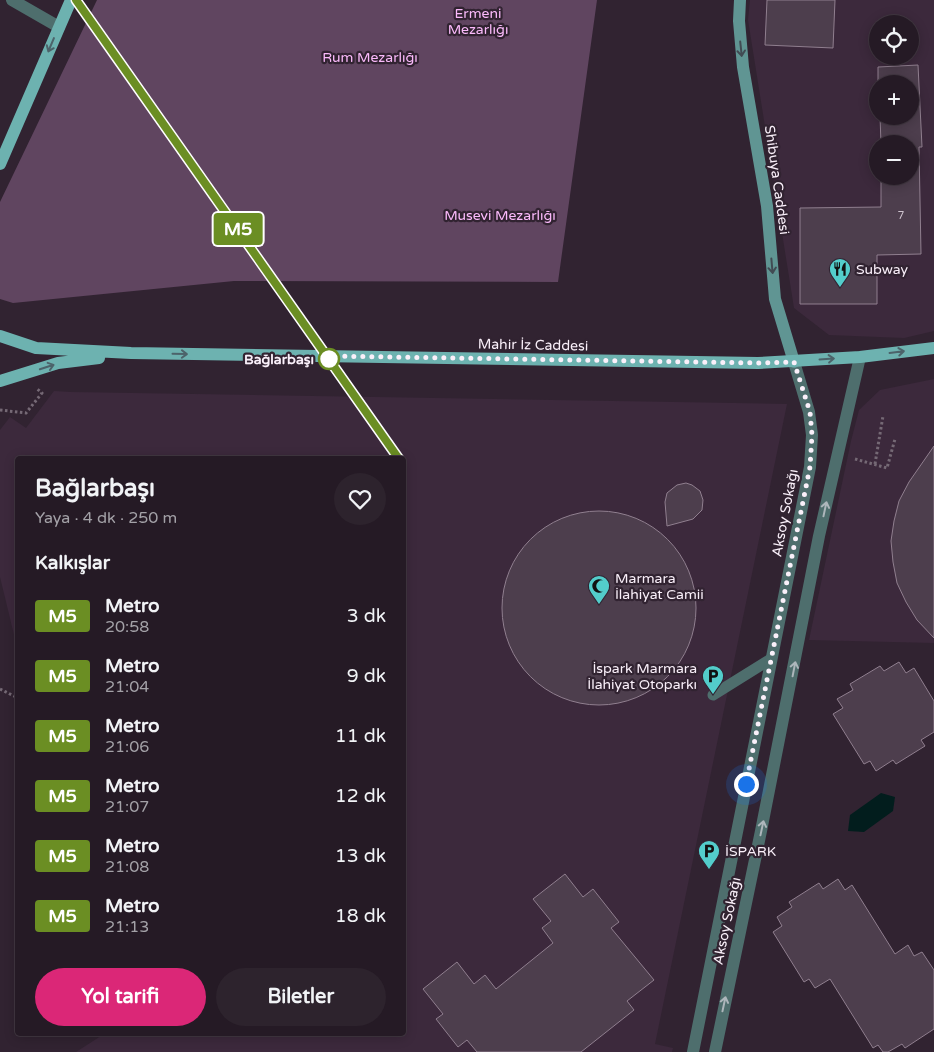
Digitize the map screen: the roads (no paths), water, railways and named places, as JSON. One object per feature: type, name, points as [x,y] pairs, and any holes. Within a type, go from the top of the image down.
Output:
[{"type":"main road","points":[[0,164],[71,0]]},
{"type":"main road","points":[[0,336],[36,348],[131,353]]},
{"type":"main road","name":"Mahir İz Caddesi","points":[[131,353],[748,363],[860,357],[934,348]]},
{"type":"main road","points":[[0,381],[58,363],[131,353]]},
{"type":"street","points":[[12,0],[59,27]]},
{"type":"street","name":"Shibuya Caddesi","points":[[740,0],[739,21],[743,60],[767,206],[775,299],[794,362]]},
{"type":"street","name":"Aksoy Sokağı","points":[[715,1052],[819,536],[860,357]]},
{"type":"street","name":"Aksoy Sokağı","points":[[693,1052],[810,467],[812,435],[810,412],[794,362]]},
{"type":"lane","points":[[713,694],[771,659]]},
{"type":"metro line","name":"M5","points":[[76,0],[397,456]]},
{"type":"place","name":"Subway","points":[[840,288]]},
{"type":"place","name":"Bağlarbaşı","points":[[329,359]]},
{"type":"place","name":"Marmara İlahiyat Camii","points":[[599,605]]},
{"type":"place","name":"İspark Marmara İlahiyat Otoparkı","points":[[713,695]]},
{"type":"place","name":"İSPARK","points":[[709,870]]},
{"type":"park label","name":"Ermeni Mezarlığı","points":[[478,22]]},
{"type":"park label","name":"Rum Mezarlığı","points":[[370,57]]},
{"type":"park label","name":"Musevi Mezarlığı","points":[[500,215]]}]
